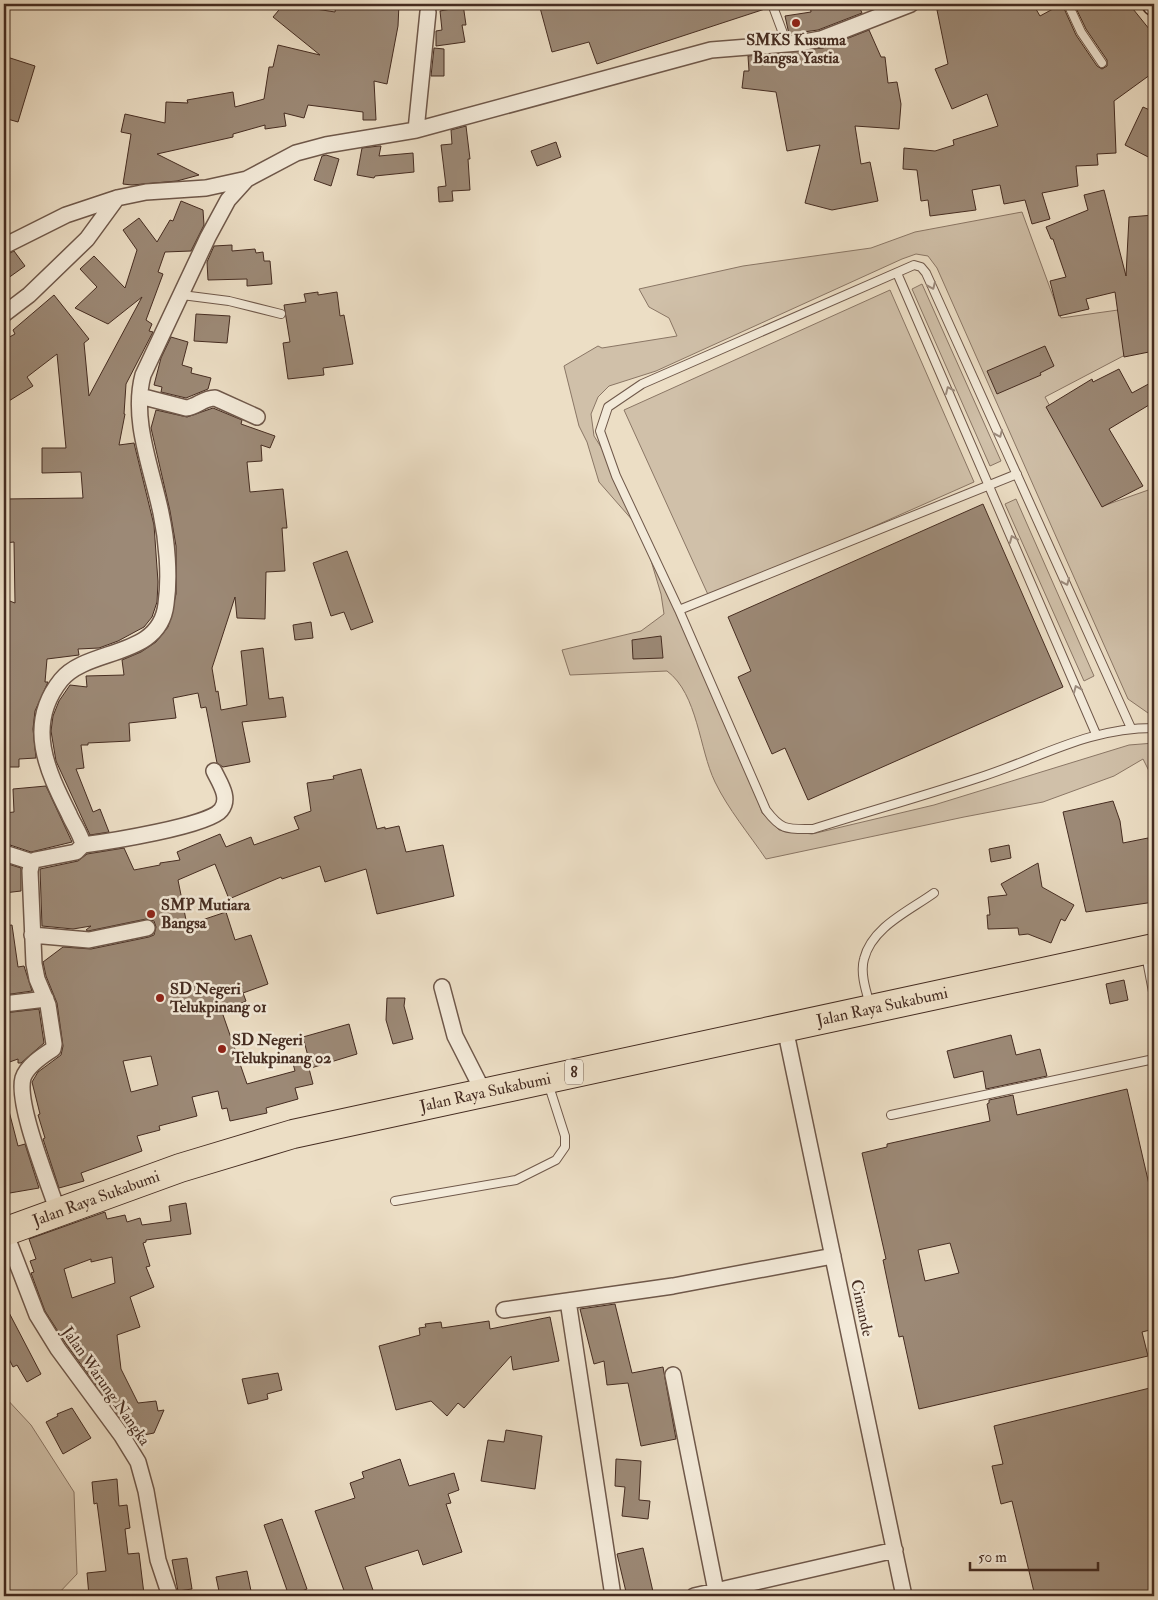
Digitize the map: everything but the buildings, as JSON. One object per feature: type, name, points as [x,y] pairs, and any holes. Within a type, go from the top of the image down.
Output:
[{"type":"highway","name":"Jalan Raya Sukabumi","points":[[4,1232],[180,1168],[293,1134],[1150,949]]},
{"type":"street","points":[[4,246],[66,215],[117,198],[146,192],[206,188],[247,179],[296,153],[315,147],[416,130],[711,50],[787,44],[835,35],[911,4]]},
{"type":"street","points":[[416,130],[428,12]]},
{"type":"street","points":[[83,845],[50,775],[41,741],[42,725],[50,699],[61,680],[68,673],[137,643],[159,627],[164,618],[167,585],[164,533],[147,460],[140,396],[143,375],[219,214],[237,189],[247,179]]},
{"type":"street","points":[[4,314],[29,295],[87,239],[117,198]]},
{"type":"street","points":[[140,396],[186,408],[192,408],[208,398],[214,398],[257,417]]},
{"type":"street","points":[[4,853],[32,862],[80,850],[83,845],[144,836],[211,817],[221,811],[224,802],[224,792],[214,771]]},
{"type":"street","points":[[32,862],[29,888],[35,972],[46,999],[54,1047],[28,1070],[22,1088],[34,1142],[58,1212]]},
{"type":"street","points":[[32,935],[89,940],[147,928]]},
{"type":"street","points":[[442,987],[455,1036],[483,1092]]},
{"type":"street","points":[[4,1004],[46,999]]},
{"type":"street","name":"Cimande","points":[[785,1028],[904,1596]]},
{"type":"street","name":"Jalan Warung Nangka","points":[[4,1232],[37,1315],[62,1355],[122,1436],[138,1462],[146,1491],[158,1560],[168,1596]]},
{"type":"street","points":[[504,1310],[673,1286],[833,1256]]},
{"type":"street","points":[[568,1301],[613,1596]]},
{"type":"street","points":[[673,1375],[716,1591]]},
{"type":"street","points":[[694,1596],[895,1550]]},
{"type":"lane","points":[[772,4],[787,44]]},
{"type":"lane","points":[[1068,4],[1081,32],[1102,63]]},
{"type":"lane","points":[[1131,728],[926,273],[921,267],[914,265],[642,384],[608,407],[600,431],[616,476],[679,610],[766,810],[777,825],[786,829],[813,829],[985,776],[1096,734],[1131,728],[1154,728]]},
{"type":"lane","points":[[897,273],[991,486],[1096,734]]},
{"type":"lane","points":[[182,295],[229,301],[281,314]]},
{"type":"lane","points":[[679,610],[1017,474]]},
{"type":"lane","points":[[871,1009],[864,983],[863,960],[875,935],[934,893]]},
{"type":"lane","points":[[1150,949],[1154,997]]},
{"type":"lane","points":[[891,1115],[1154,1059]]},
{"type":"lane","points":[[395,1201],[516,1180],[556,1160],[565,1147],[565,1136],[547,1078]]},
{"type":"shaded area","points":[[1022,212],[1061,318],[1118,310],[1127,354],[1045,397],[1103,506],[1154,488],[1154,715],[1128,699],[937,268],[928,256],[916,254],[902,259],[656,371],[609,386],[598,397],[591,414],[594,436],[606,455],[673,598],[756,794],[762,813],[779,830],[812,834],[934,805],[1129,745],[1154,743],[1154,781],[1143,759],[1114,776],[1043,802],[766,859],[720,792],[710,769],[692,708],[677,681],[667,671],[570,675],[562,650],[641,631],[664,614],[661,594],[649,554],[634,522],[599,482],[587,442],[579,426],[564,366],[598,346],[602,348],[677,336],[669,318],[649,307],[639,289],[743,266],[871,248],[915,232]]},
{"type":"shaded area","points":[[922,284],[1001,461],[990,466],[912,289]]},
{"type":"shaded area","points":[[890,290],[974,482],[710,599],[624,410]]},
{"type":"shaded area","points":[[1016,499],[1094,676],[1084,681],[1005,504]]},
{"type":"shaded area","points":[[4,1396],[31,1425],[74,1492],[77,1574],[56,1596],[4,1596]]},
{"type":"place","name":"SMKS Kusuma Bangsa Yastia","points":[[796,23]]},
{"type":"place","name":"SMP Mutiara Bangsa","points":[[151,914]]},
{"type":"place","name":"SD Negeri Telukpinang 01","points":[[160,998]]},
{"type":"place","name":"SD Negeri Telukpinang 02","points":[[222,1049]]}]
